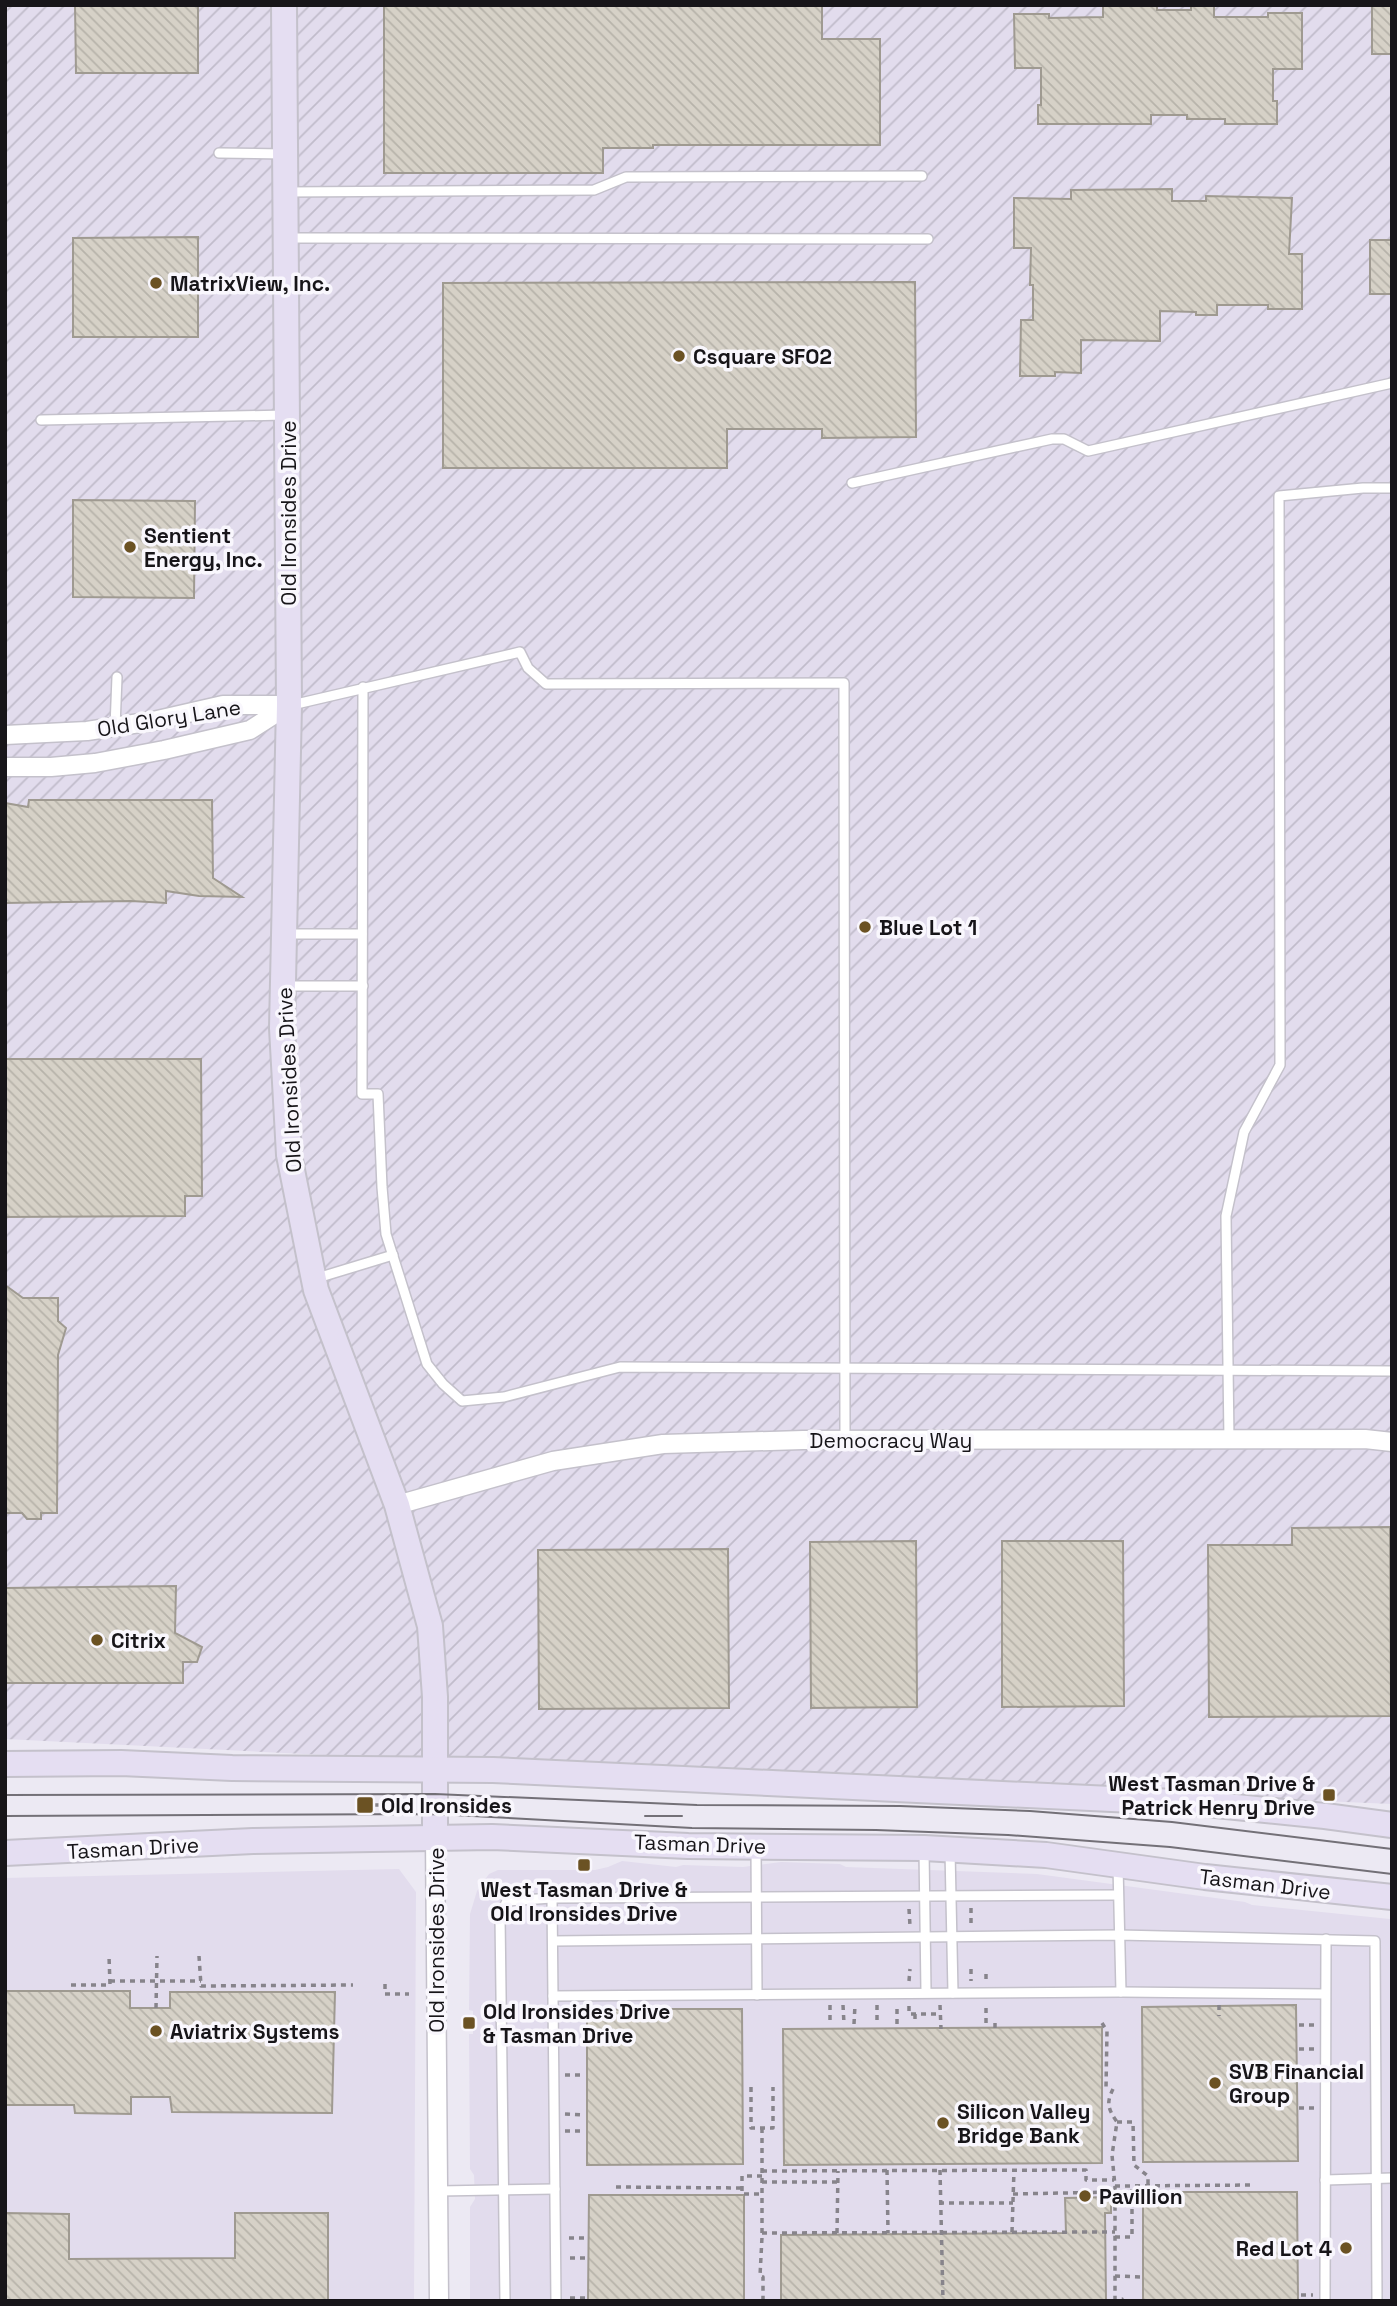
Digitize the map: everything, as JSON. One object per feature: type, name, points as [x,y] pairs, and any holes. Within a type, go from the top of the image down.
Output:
[{"type":"main road","name":"Old Ironsides Drive","points":[[284,5],[289,705],[282,1028],[289,1155],[316,1290],[397,1505],[430,1626],[435,1697],[435,1838]]},
{"type":"main road","points":[[5,1764],[121,1763],[232,1768],[435,1769],[1160,1801],[1276,1810],[1392,1825]]},
{"type":"main road","name":"Tasman Drive","points":[[5,1853],[253,1841],[492,1837],[688,1846],[924,1848],[1046,1855],[1270,1885],[1392,1897]]},
{"type":"street","name":"Old Glory Lane","points":[[5,735],[87,731],[223,705],[289,705]]},
{"type":"street","name":"Old Glory Lane","points":[[5,767],[95,763],[163,750],[250,730],[289,705]]},
{"type":"street","name":"Democracy Way","points":[[397,1505],[565,1458],[663,1444],[845,1440],[1365,1440],[1392,1443]]},
{"type":"street","name":"Old Ironsides Drive","points":[[435,1838],[439,2301]]},
{"type":"lane","points":[[219,153],[284,154]]},
{"type":"lane","points":[[286,192],[594,190],[626,177],[922,176]]},
{"type":"lane","points":[[285,238],[928,239]]},
{"type":"lane","points":[[852,483],[1052,439],[1064,439],[1088,451],[1392,383]]},
{"type":"lane","points":[[41,420],[287,415]]},
{"type":"lane","points":[[1230,1440],[1226,1216],[1244,1132],[1280,1065],[1279,496],[1392,488]]},
{"type":"lane","points":[[289,705],[520,652],[528,668],[546,684],[844,683],[845,1440]]},
{"type":"lane","points":[[115,727],[117,677]]},
{"type":"lane","points":[[363,687],[362,1094],[378,1094],[386,1234],[427,1364],[443,1384],[462,1401],[504,1397],[620,1367],[1392,1371]]},
{"type":"lane","points":[[284,934],[362,933]]},
{"type":"lane","points":[[283,986],[363,986]]},
{"type":"lane","points":[[314,1279],[393,1255]]},
{"type":"lane","points":[[756,1846],[757,1995]]},
{"type":"lane","points":[[924,1848],[926,1992]]},
{"type":"lane","points":[[950,1849],[953,1993]]},
{"type":"lane","points":[[1118,1864],[1121,1992]]},
{"type":"lane","points":[[505,2301],[500,1916],[507,1901],[552,1898],[1118,1895]]},
{"type":"lane","points":[[552,1898],[556,2301]]},
{"type":"lane","points":[[552,1941],[1119,1935],[1375,1941],[1377,2301]]},
{"type":"lane","points":[[1325,2301],[1326,1939]]},
{"type":"lane","points":[[553,1996],[926,1992],[1325,1994]]},
{"type":"lane","points":[[1325,2180],[1392,2178]]},
{"type":"lane","points":[[439,2191],[555,2189]]},
{"type":"path","points":[[374,1805],[390,1805]]},
{"type":"path","points":[[971,1906],[971,1930]]},
{"type":"path","points":[[909,1907],[910,1930]]},
{"type":"path","points":[[71,1985],[110,1985],[109,1955]]},
{"type":"path","points":[[156,2008],[157,1956]]},
{"type":"path","points":[[199,1956],[201,1986],[353,1985]]},
{"type":"path","points":[[909,1984],[910,1969]]},
{"type":"path","points":[[971,1969],[971,1984]]},
{"type":"path","points":[[110,1981],[201,1980]]},
{"type":"path","points":[[385,1984],[385,1994],[409,1994]]},
{"type":"path","points":[[940,1993],[941,2029]]},
{"type":"path","points":[[1219,2005],[1219,2016]]},
{"type":"path","points":[[909,2007],[909,2014],[941,2014]]},
{"type":"path","points":[[915,2014],[915,2024]]},
{"type":"path","points":[[1102,2023],[1107,2031],[1106,2089]]},
{"type":"path","points":[[751,2087],[751,2128],[773,2128],[773,2087]]},
{"type":"path","points":[[1113,2089],[1107,2101],[1117,2122],[1112,2155],[1115,2189],[1115,2299],[1122,2301]]},
{"type":"path","points":[[1117,2122],[1133,2122],[1134,2165],[1148,2176],[1148,2186]]},
{"type":"path","points":[[762,2128],[760,2276],[763,2277],[764,2300],[770,2301]]},
{"type":"path","points":[[762,2194],[742,2194],[742,2176],[838,2171],[1086,2169],[1086,2180],[1114,2180]]},
{"type":"path","points":[[1012,2232],[1014,2170]]},
{"type":"path","points":[[837,2233],[838,2171]]},
{"type":"path","points":[[887,2171],[888,2233]]},
{"type":"path","points":[[940,2171],[943,2301]]},
{"type":"path","points":[[762,2182],[837,2182]]},
{"type":"path","points":[[1013,2194],[1132,2186],[1255,2185]]},
{"type":"path","points":[[762,2233],[1012,2232],[1132,2237],[1132,2186]]},
{"type":"path","points":[[616,2187],[742,2188]]},
{"type":"path","points":[[939,2203],[1013,2203]]},
{"type":"path","points":[[1115,2276],[1143,2277]]},
{"type":"shaded area","points":[[5,5],[1392,5],[1392,1804],[5,1739]]},
{"type":"shaded area","points":[[622,1861],[676,1867],[743,1867],[781,1862],[1037,1874],[1252,1905],[1392,1920],[1392,2301],[470,2301],[470,2207],[475,2199],[474,2175],[470,2169],[469,2034],[473,2034],[473,2011],[469,2010],[470,1914],[477,1891],[489,1874],[498,1870],[595,1870]]},
{"type":"shaded area","points":[[399,1869],[416,1892],[414,2301],[5,2301],[5,1878]]},
{"type":"building","points":[[75,5],[198,5],[198,73],[76,73]]},
{"type":"building","points":[[384,5],[822,5],[822,39],[880,39],[880,145],[653,145],[653,148],[603,148],[603,173],[384,173]]},
{"type":"building","points":[[1103,5],[1157,5],[1157,10],[1191,10],[1191,6],[1214,6],[1214,17],[1268,17],[1268,13],[1302,13],[1302,69],[1273,69],[1273,101],[1277,101],[1277,124],[1225,124],[1225,119],[1151,115],[1151,124],[1038,124],[1041,68],[1015,68],[1014,14],[1049,14],[1049,18],[1103,17]]},
{"type":"building","points":[[1372,5],[1392,5],[1392,54],[1372,54]]},
{"type":"building","points":[[1172,189],[1172,201],[1206,201],[1206,196],[1292,198],[1289,254],[1302,254],[1302,309],[1268,309],[1268,305],[1217,305],[1217,315],[1160,311],[1160,341],[1081,340],[1081,373],[1055,372],[1055,376],[1020,376],[1021,320],[1033,320],[1033,285],[1030,285],[1031,248],[1014,248],[1014,198],[1071,199],[1071,190]]},
{"type":"building","points":[[198,237],[198,337],[73,337],[73,238]]},
{"type":"building","points":[[1370,240],[1392,240],[1392,294],[1370,294]]},
{"type":"building","name":"Csquare SFO2","points":[[915,282],[916,437],[822,438],[822,429],[727,429],[727,468],[443,468],[443,283]]},
{"type":"building","points":[[73,500],[195,501],[194,598],[73,597]]},
{"type":"building","points":[[29,800],[212,800],[213,878],[242,897],[199,896],[166,891],[166,903],[5,903],[5,803],[28,807]]},
{"type":"building","points":[[5,1059],[201,1059],[202,1196],[185,1196],[185,1216],[5,1217]]},
{"type":"building","points":[[5,1285],[23,1298],[58,1298],[58,1321],[66,1328],[58,1355],[57,1513],[41,1513],[41,1519],[27,1519],[22,1513],[5,1513]]},
{"type":"building","points":[[1390,1527],[1391,1716],[1209,1717],[1208,1545],[1292,1545],[1292,1528]]},
{"type":"building","points":[[916,1541],[917,1707],[811,1708],[810,1542]]},
{"type":"building","points":[[1002,1541],[1123,1541],[1124,1706],[1002,1707]]},
{"type":"building","points":[[728,1549],[729,1708],[539,1709],[538,1550]]},
{"type":"building","name":"Citrix","points":[[176,1586],[175,1633],[202,1647],[197,1662],[183,1662],[183,1683],[5,1683],[5,1588]]},
{"type":"building","points":[[5,1991],[130,1991],[130,2008],[170,2008],[170,1992],[335,1992],[332,2113],[172,2112],[170,2097],[131,2097],[131,2114],[75,2113],[74,2105],[5,2105]]},
{"type":"building","name":"SVB Financial Group","points":[[1296,2005],[1298,2161],[1143,2162],[1142,2007]]},
{"type":"building","points":[[742,2009],[743,2164],[587,2165],[587,2010]]},
{"type":"building","name":"Silicon Valley Bridge Bank","points":[[1102,2027],[1102,2163],[784,2165],[783,2029]]},
{"type":"building","points":[[1143,2192],[1297,2192],[1298,2301],[1143,2301]]},
{"type":"building","points":[[589,2195],[744,2195],[744,2301],[588,2301]]},
{"type":"building","points":[[1111,2197],[1111,2213],[1105,2213],[1106,2301],[781,2301],[781,2235],[1066,2233],[1065,2198]]},
{"type":"building","points":[[5,2213],[69,2214],[69,2259],[235,2258],[235,2213],[328,2213],[328,2301],[5,2301]]},
{"type":"tram line","points":[[5,1795],[435,1794],[697,1805],[900,1806],[1030,1811],[1172,1822],[1392,1849]]},
{"type":"tram line","points":[[5,1816],[435,1814],[692,1828],[1008,1835],[1170,1847],[1392,1874]]},
{"type":"tram line","points":[[645,1816],[682,1816]]},
{"type":"place","name":"MatrixView, Inc.","points":[[156,283]]},
{"type":"place","name":"Csquare SFO2","points":[[679,356]]},
{"type":"place","name":"Sentient Energy, Inc.","points":[[130,547]]},
{"type":"place","name":"Blue Lot 1","points":[[865,927]]},
{"type":"place","name":"Citrix","points":[[97,1640]]},
{"type":"place","name":"West Tasman Drive & Patrick Henry Drive","points":[[1329,1795]]},
{"type":"place","name":"Old Ironsides","points":[[365,1805]]},
{"type":"place","name":"West Tasman Drive & Old Ironsides Drive","points":[[584,1865]]},
{"type":"place","name":"Old Ironsides Drive & Tasman Drive","points":[[469,2023]]},
{"type":"place","name":"Aviatrix Systems","points":[[156,2031]]},
{"type":"place","name":"SVB Financial Group","points":[[1215,2083]]},
{"type":"place","name":"Silicon Valley Bridge Bank","points":[[943,2123]]},
{"type":"place","name":"Pavillion","points":[[1085,2196]]},
{"type":"place","name":"Red Lot 4","points":[[1346,2248]]}]
